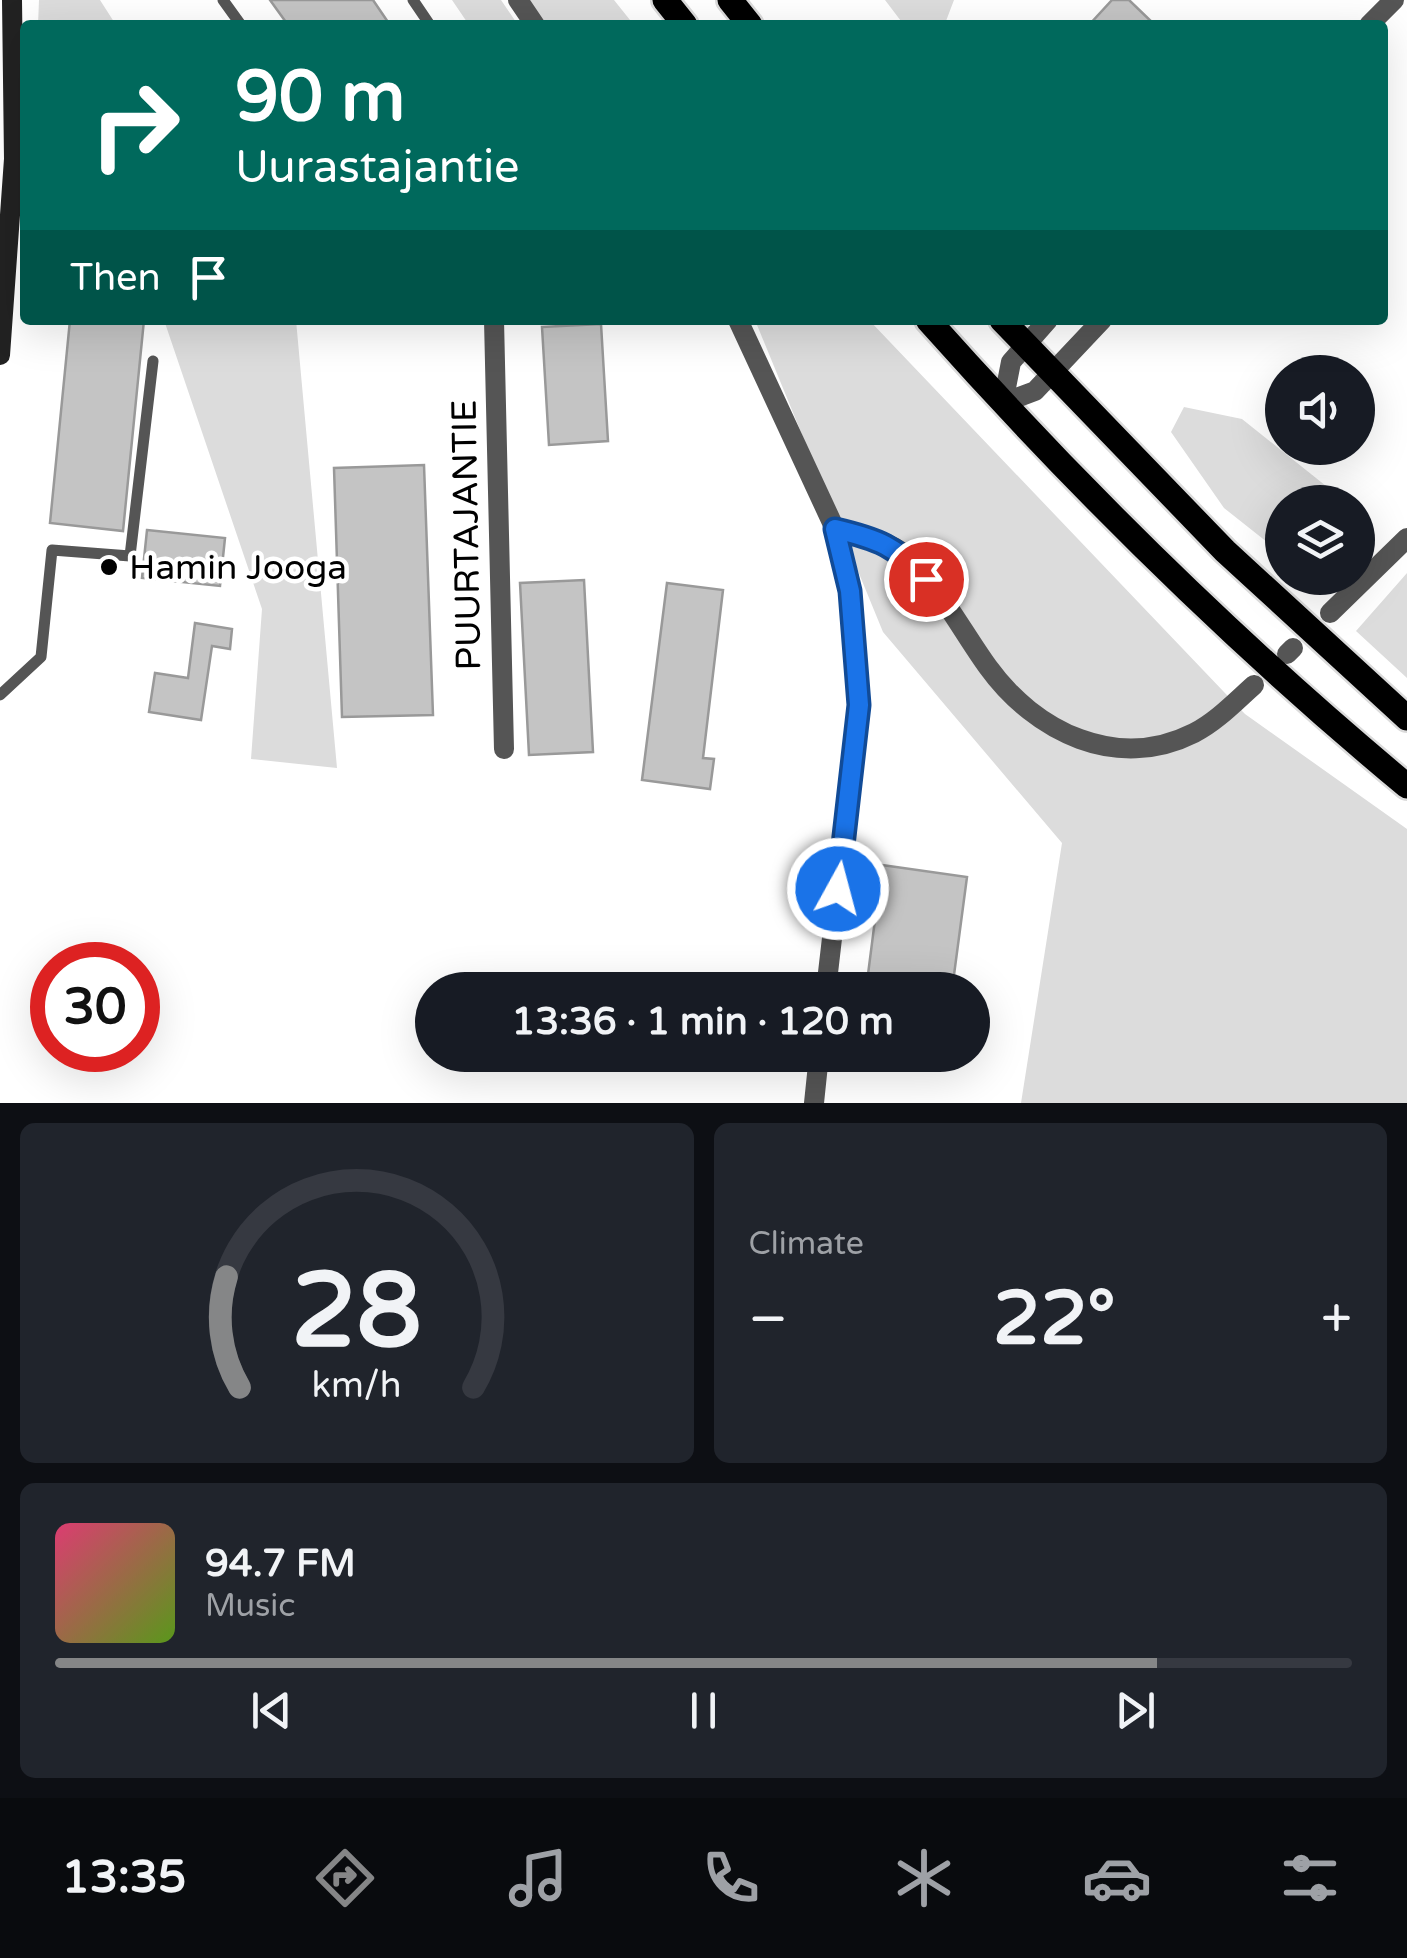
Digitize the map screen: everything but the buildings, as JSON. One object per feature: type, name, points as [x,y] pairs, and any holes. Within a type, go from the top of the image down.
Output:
[{"type":"main road","points":[[665,0],[680,20]]},
{"type":"main road","points":[[730,0],[746,20]]},
{"type":"main road","points":[[933,325],[1160,564],[1407,786]]},
{"type":"main road","points":[[1007,325],[1225,552],[1407,718]]},
{"type":"street","points":[[0,355],[14,159],[12,0]]},
{"type":"street","points":[[1375,20],[1394,0]]},
{"type":"street","name":"PUURTAJANTIE","points":[[494,325],[504,749]]},
{"type":"street","points":[[740,325],[835,529],[850,591],[859,705],[828,972]]},
{"type":"street","points":[[1003,403],[1011,362],[1043,325]]},
{"type":"street","points":[[1003,403],[1035,391],[1097,325]]},
{"type":"street","points":[[835,529],[872,538],[901,552],[926,579],[991,672],[1040,718],[1066,736],[1091,745],[1127,749],[1161,746],[1196,732],[1254,685]]},
{"type":"street","points":[[1330,613],[1407,538]]},
{"type":"street","points":[[814,1103],[817,1072]]},
{"type":"lane","points":[[0,694],[41,657],[52,550],[130,556],[153,360]]},
{"type":"shaded area","points":[[39,0],[100,0],[113,20],[38,20]]},
{"type":"shaded area","points":[[452,0],[501,0],[515,20],[466,20]]},
{"type":"shaded area","points":[[524,0],[614,0],[630,20],[538,20]]},
{"type":"shaded area","points":[[885,0],[954,0],[946,20],[900,20]]},
{"type":"shaded area","points":[[166,325],[296,325],[337,768],[251,759],[262,609]]},
{"type":"shaded area","points":[[757,325],[874,325],[1245,714],[1407,829],[1407,1103],[1021,1103],[1062,843],[883,632]]},
{"type":"shaded area","points":[[1184,407],[1242,419],[1265,437],[1265,465],[1300,465],[1325,485],[1265,485],[1265,541],[1224,508],[1171,432]]},
{"type":"shaded area","points":[[1407,573],[1407,678],[1356,631]]},
{"type":"place","name":"Hamin Jooga","points":[[109,567]]},
{"type":"route","points":[[838,889],[859,705],[858,647],[835,529],[872,538],[901,552],[926,579]]}]
